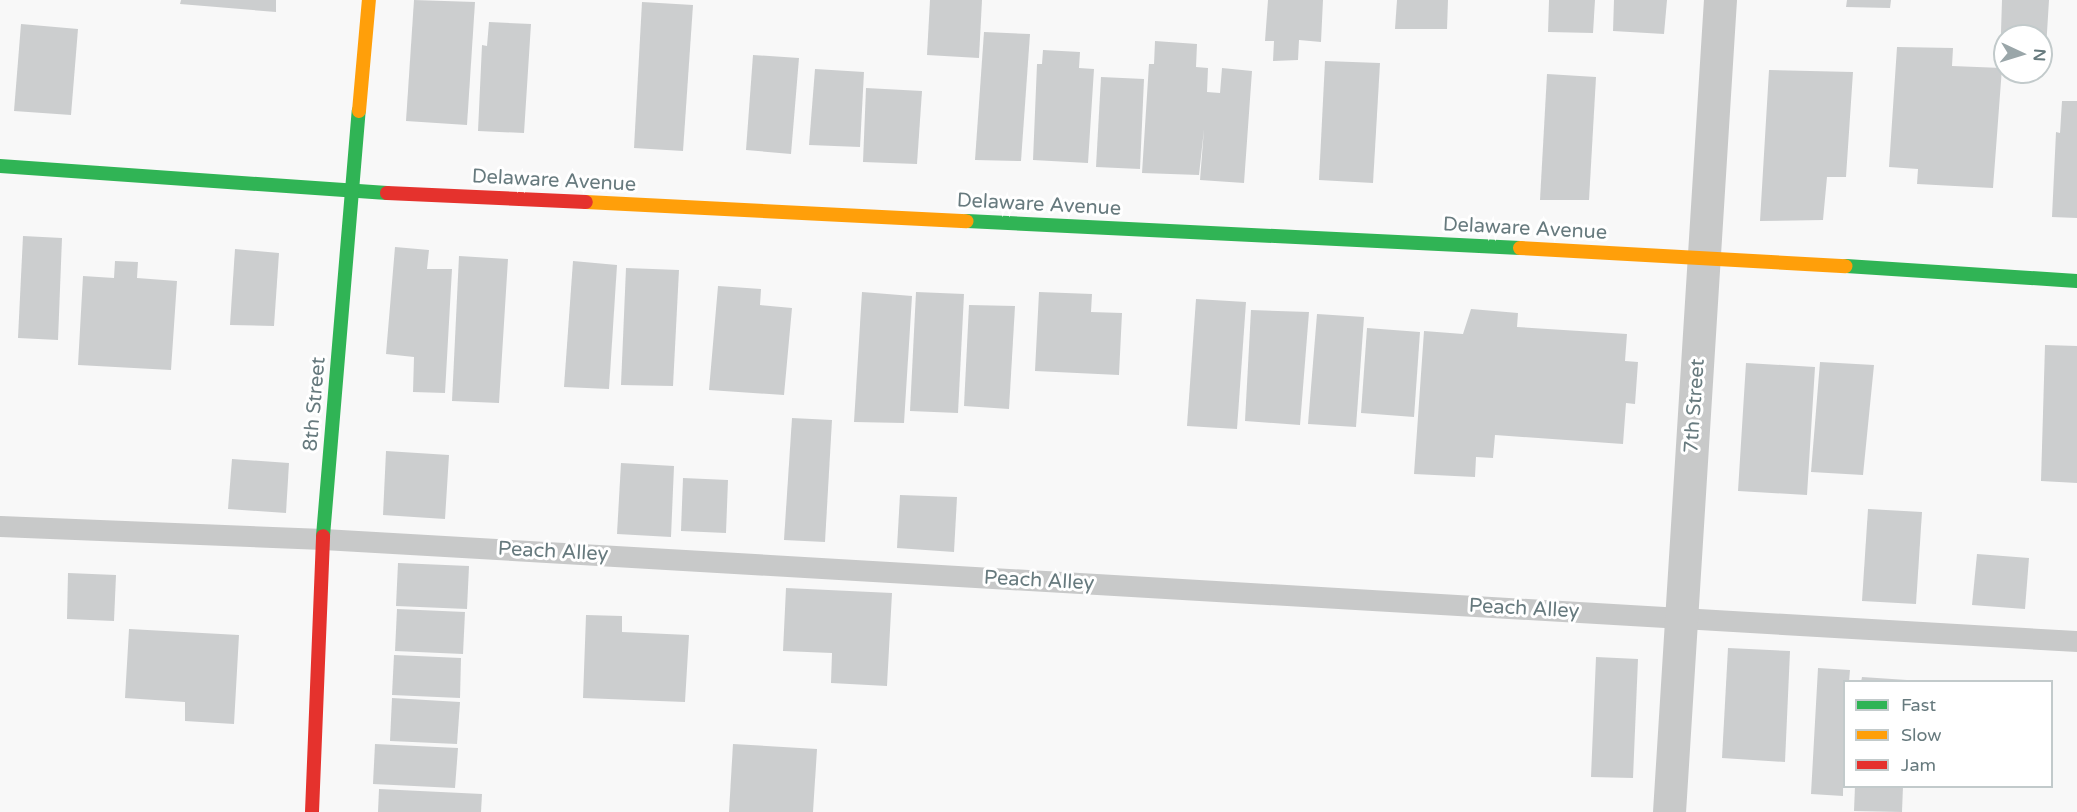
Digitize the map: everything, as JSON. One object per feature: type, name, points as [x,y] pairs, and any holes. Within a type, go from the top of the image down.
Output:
[{"type":"street","name":"8th Street","points":[[312,812],[323,539],[369,0]]},
{"type":"street","name":"7th Street","points":[[1669,812],[1720,0]]},
{"type":"street","name":"Delaware Avenue","points":[[0,166],[354,191],[1704,257],[2077,281]]},
{"type":"lane","name":"Peach Alley","points":[[0,526],[323,539],[2077,641]]},
{"type":"building","points":[[181,0],[276,0],[276,12],[180,4]]},
{"type":"building","points":[[414,0],[475,2],[467,125],[406,121]]},
{"type":"building","points":[[930,0],[982,0],[979,58],[927,55]]},
{"type":"building","points":[[1268,0],[1323,0],[1321,42],[1299,40],[1298,60],[1273,61],[1274,41],[1265,41]]},
{"type":"building","points":[[1397,0],[1448,0],[1447,29],[1395,29]]},
{"type":"building","points":[[1549,0],[1595,0],[1593,33],[1548,32]]},
{"type":"building","points":[[1614,0],[1667,0],[1664,34],[1613,31]]},
{"type":"building","points":[[1847,0],[1891,0],[1890,8],[1846,7]]},
{"type":"building","points":[[2002,0],[2049,0],[2048,24],[2001,24]]},
{"type":"building","points":[[642,2],[693,5],[683,151],[634,148]]},
{"type":"building","points":[[489,22],[531,24],[524,133],[478,131],[482,45],[487,46]]},
{"type":"building","points":[[21,24],[78,29],[71,115],[14,111]]},
{"type":"building","points":[[984,32],[1030,34],[1021,161],[975,160]]},
{"type":"building","points":[[1155,41],[1197,44],[1196,67],[1208,68],[1207,92],[1220,93],[1222,68],[1252,71],[1244,183],[1200,180],[1204,129],[1199,175],[1142,173],[1149,64],[1154,64]]},
{"type":"building","points":[[1897,47],[1953,48],[1952,66],[1993,68],[1993,84],[2001,84],[1993,188],[1917,184],[1918,169],[1889,167]]},
{"type":"building","points":[[1043,50],[1080,52],[1079,68],[1094,69],[1088,163],[1033,160],[1037,64],[1042,64]]},
{"type":"building","points":[[753,55],[799,58],[791,154],[746,150]]},
{"type":"building","points":[[1325,61],[1380,63],[1373,183],[1319,180]]},
{"type":"building","points":[[815,69],[864,72],[860,147],[809,145]]},
{"type":"building","points":[[1769,70],[1853,72],[1846,177],[1827,177],[1823,220],[1760,221]]},
{"type":"building","points":[[1547,74],[1596,77],[1589,200],[1540,200]]},
{"type":"building","points":[[1101,77],[1144,79],[1140,169],[1096,167]]},
{"type":"building","points":[[866,88],[922,91],[917,164],[863,162]]},
{"type":"building","points":[[2062,101],[2077,101],[2077,218],[2052,217],[2056,132],[2060,133]]},
{"type":"building","points":[[23,236],[62,238],[58,340],[18,338]]},
{"type":"building","points":[[395,247],[429,250],[427,269],[452,269],[445,393],[413,392],[414,357],[386,354]]},
{"type":"building","points":[[235,249],[279,253],[274,326],[230,325]]},
{"type":"building","points":[[459,256],[508,259],[499,403],[452,401]]},
{"type":"building","points":[[115,261],[138,262],[137,278],[177,281],[171,370],[78,365],[83,276],[114,278]]},
{"type":"building","points":[[573,261],[617,265],[609,389],[564,387]]},
{"type":"building","points":[[626,268],[679,270],[673,386],[621,385]]},
{"type":"building","points":[[718,286],[761,289],[760,305],[792,308],[784,395],[709,390]]},
{"type":"building","points":[[862,292],[912,296],[904,423],[854,422]]},
{"type":"building","points":[[916,292],[964,294],[958,413],[910,411]]},
{"type":"building","points":[[1039,292],[1092,294],[1091,312],[1122,313],[1119,375],[1035,371]]},
{"type":"building","points":[[1196,299],[1246,302],[1237,429],[1187,426]]},
{"type":"building","points":[[969,305],[1015,306],[1009,409],[964,406]]},
{"type":"building","points":[[1471,309],[1518,313],[1517,327],[1627,334],[1625,361],[1638,362],[1635,404],[1626,403],[1623,444],[1495,435],[1493,458],[1476,457],[1475,477],[1414,474],[1424,331],[1463,334]]},
{"type":"building","points":[[1251,310],[1309,312],[1300,425],[1245,421]]},
{"type":"building","points":[[1317,314],[1364,317],[1356,427],[1308,424]]},
{"type":"building","points":[[1367,328],[1420,332],[1414,417],[1361,413]]},
{"type":"building","points":[[2045,345],[2077,346],[2077,483],[2041,481]]},
{"type":"building","points":[[1820,362],[1874,365],[1863,475],[1811,472]]},
{"type":"building","points":[[1746,363],[1815,367],[1807,495],[1738,491]]},
{"type":"building","points":[[792,418],[832,420],[825,542],[784,540]]},
{"type":"building","points":[[386,451],[449,455],[445,519],[383,515]]},
{"type":"building","points":[[232,459],[289,463],[286,513],[228,509]]},
{"type":"building","points":[[621,463],[674,466],[671,537],[617,534]]},
{"type":"building","points":[[683,478],[728,480],[726,533],[681,531]]},
{"type":"building","points":[[900,495],[957,497],[954,552],[897,548]]},
{"type":"building","points":[[1868,509],[1922,512],[1916,604],[1862,601]]},
{"type":"building","points":[[1977,554],[2029,558],[2025,609],[1972,605]]},
{"type":"building","points":[[398,563],[469,566],[467,609],[396,606]]},
{"type":"building","points":[[68,573],[116,575],[114,621],[67,619]]},
{"type":"building","points":[[786,588],[892,593],[887,686],[831,683],[832,653],[783,651]]},
{"type":"building","points":[[397,609],[465,612],[463,654],[395,651]]},
{"type":"building","points":[[586,615],[622,616],[622,632],[689,635],[685,702],[583,698]]},
{"type":"building","points":[[129,629],[239,635],[234,724],[185,721],[185,702],[125,698]]},
{"type":"building","points":[[1728,648],[1790,651],[1785,762],[1722,758]]},
{"type":"building","points":[[394,655],[461,658],[460,698],[392,695]]},
{"type":"building","points":[[1596,657],[1638,659],[1633,778],[1591,777]]},
{"type":"building","points":[[1818,668],[1850,670],[1849,680],[1843,680],[1843,796],[1811,794]]},
{"type":"building","points":[[1862,677],[1907,680],[1861,680]]},
{"type":"building","points":[[392,698],[460,702],[457,744],[390,741]]},
{"type":"building","points":[[375,744],[458,748],[455,788],[373,784]]},
{"type":"building","points":[[733,744],[817,749],[813,812],[729,812]]},
{"type":"building","points":[[1855,788],[1903,788],[1902,812],[1854,811]]},
{"type":"building","points":[[379,789],[482,794],[481,812],[378,812]]},
{"type":"traffic: fast","points":[[323,536],[359,111]]},
{"type":"traffic: fast","points":[[0,166],[387,193]]},
{"type":"traffic: fast","points":[[967,221],[1520,248]]},
{"type":"traffic: fast","points":[[1846,266],[2077,281]]},
{"type":"traffic: slow","points":[[359,111],[369,0]]},
{"type":"traffic: slow","points":[[586,202],[967,221]]},
{"type":"traffic: slow","points":[[1520,248],[1846,266]]},
{"type":"traffic: jam","points":[[387,193],[586,202]]},
{"type":"traffic: jam","points":[[312,812],[323,536]]}]
